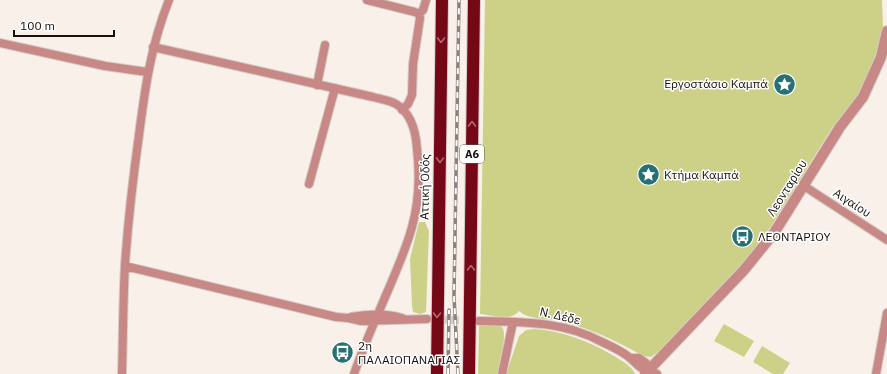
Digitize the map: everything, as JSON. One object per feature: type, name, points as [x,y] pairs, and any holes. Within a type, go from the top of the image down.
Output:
[{"type":"highway","name":"Αττική Οδός","points":[[436,374],[442,0]]},
{"type":"highway","name":"Α6","points":[[469,374],[474,0]]},
{"type":"street","points":[[122,374],[125,266],[135,165],[147,72],[162,17],[169,0]]},
{"type":"street","points":[[367,0],[419,14]]},
{"type":"street","points":[[419,14],[423,10],[426,0]]},
{"type":"street","points":[[402,110],[408,104],[412,95],[413,64],[419,28],[419,14]]},
{"type":"street","name":"Λεονταρίου","points":[[649,371],[752,261],[774,233],[840,127],[863,97],[881,57],[887,32]]},
{"type":"street","points":[[0,43],[105,66],[147,72]]},
{"type":"street","points":[[317,84],[325,45]]},
{"type":"street","points":[[153,47],[335,88],[396,104],[412,123],[416,138],[418,161],[417,200],[412,227],[402,258],[363,348],[354,374]]},
{"type":"street","points":[[309,184],[335,88]]},
{"type":"street","name":"Αιγαίου","points":[[804,186],[887,240]]},
{"type":"street","points":[[125,266],[325,315],[348,318],[362,315],[376,318],[393,315],[406,319],[427,319]]},
{"type":"street","points":[[876,374],[887,313]]},
{"type":"street","name":"Ν. Δέδε","points":[[479,321],[547,324],[574,330],[602,341],[630,358],[642,369],[649,371]]},
{"type":"street","points":[[502,374],[513,322]]},
{"type":"green space","name":"Kτήμα Καμπά","points":[[485,0],[882,0],[883,28],[879,49],[869,74],[858,95],[832,128],[753,254],[663,348],[651,357],[643,356],[600,334],[566,322],[530,317],[519,311],[516,314],[506,317],[480,314]]},
{"type":"green space","points":[[419,222],[425,222],[429,231],[426,312],[420,314],[413,312],[410,259]]},
{"type":"green space","points":[[724,324],[754,341],[744,357],[714,341]]},
{"type":"green space","points":[[479,325],[497,325],[502,327],[504,330],[504,342],[498,374],[478,374]]},
{"type":"green space","points":[[534,329],[565,334],[585,341],[623,362],[631,368],[635,374],[506,374],[519,336],[526,330]]},
{"type":"green space","points":[[762,346],[790,363],[783,374],[773,374],[753,362]]},
{"type":"tunnel","points":[[427,319],[475,321]]},
{"type":"railway","points":[[458,374],[454,296],[459,0]]},
{"type":"railway","points":[[448,374],[449,310]]},
{"type":"place","name":"Εργοστάσιο Καμπά","points":[[784,84]]},
{"type":"place","name":"Kτήμα Καμπά","points":[[648,175]]},
{"type":"place","name":"ΛΕΟΝΤΑΡΙΟΥ","points":[[742,237]]},
{"type":"place","name":"2η ΠΑΛΑΙΟΠΑΝΑΓΙΑΣ","points":[[342,353]]}]
